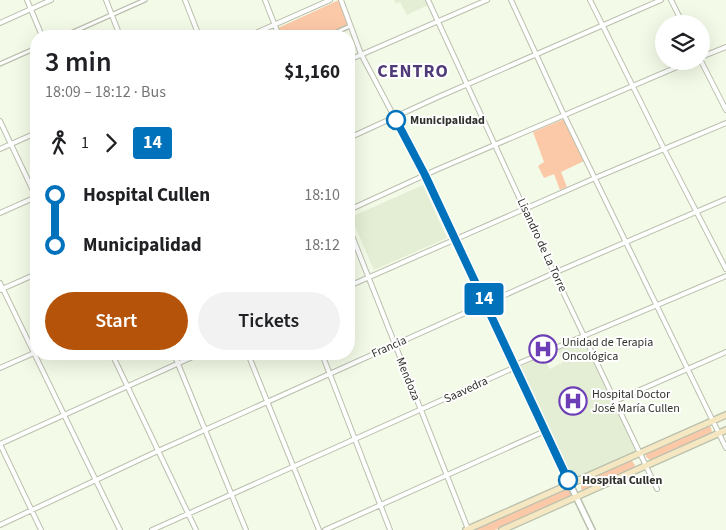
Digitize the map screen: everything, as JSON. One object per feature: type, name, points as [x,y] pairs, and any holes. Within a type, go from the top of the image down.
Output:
[{"type":"main road","points":[[467,530],[726,415]]},
{"type":"main road","points":[[502,530],[726,430]]},
{"type":"street","points":[[27,0],[39,30]]},
{"type":"street","points":[[0,23],[52,0]]},
{"type":"street","points":[[106,0],[118,30]]},
{"type":"street","points":[[78,30],[145,0]]},
{"type":"street","points":[[185,0],[197,30]]},
{"type":"street","points":[[265,0],[277,30]]},
{"type":"street","points":[[263,30],[330,0]]},
{"type":"street","points":[[341,0],[352,30]]},
{"type":"street","name":"Lisandro de La Torre","points":[[428,0],[554,273],[657,489]]},
{"type":"street","points":[[355,57],[487,0]]},
{"type":"street","points":[[511,0],[564,115],[726,448]]},
{"type":"street","points":[[590,0],[726,269]]},
{"type":"street","points":[[355,135],[535,54],[661,0]]},
{"type":"street","points":[[671,0],[678,15]]},
{"type":"street","points":[[341,30],[350,26]]},
{"type":"street","points":[[355,39],[361,54],[425,175],[592,530]]},
{"type":"street","points":[[710,53],[726,47]]},
{"type":"street","points":[[0,64],[30,51]]},
{"type":"street","points":[[355,207],[425,175],[670,70]]},
{"type":"street","points":[[706,70],[726,110]]},
{"type":"street","points":[[0,121],[30,184]]},
{"type":"street","points":[[355,283],[726,123]]},
{"type":"street","points":[[0,149],[30,135]]},
{"type":"street","name":"Francia","points":[[0,525],[95,479],[626,241],[726,199]]},
{"type":"street","points":[[0,213],[30,200]]},
{"type":"street","name":"Mendoza","points":[[355,243],[467,530]]},
{"type":"street","name":"Saavedra","points":[[152,530],[421,410],[511,369],[515,365],[726,276]]},
{"type":"street","points":[[1,289],[30,277]]},
{"type":"street","points":[[0,284],[30,343]]},
{"type":"street","points":[[615,401],[726,352]]},
{"type":"street","points":[[0,368],[30,354]]},
{"type":"street","points":[[39,360],[120,530]]},
{"type":"street","points":[[115,360],[196,530]]},
{"type":"street","points":[[177,360],[246,530]]},
{"type":"street","points":[[41,530],[0,444],[185,360]]},
{"type":"street","points":[[250,360],[319,530]]},
{"type":"street","points":[[324,360],[390,530]]},
{"type":"street","points":[[325,530],[545,431]]},
{"type":"shaded area","points":[[339,0],[349,29],[279,30],[278,28]]},
{"type":"shaded area","points":[[394,0],[426,0],[428,5],[407,15],[400,2],[396,4]]},
{"type":"shaded area","points":[[564,119],[584,161],[561,172],[567,187],[560,190],[554,174],[544,178],[538,166],[544,162],[533,132]]},
{"type":"shaded area","points":[[423,185],[447,238],[374,270],[355,226],[355,215]]},
{"type":"shaded area","name":"Hospital Doctor José María Cullen","points":[[582,339],[585,341],[635,449],[634,452],[572,481],[519,370],[520,367],[544,356],[550,369],[563,362],[558,350]]},
{"type":"shaded area","points":[[708,426],[711,427],[712,433],[650,460],[646,457],[646,453]]},
{"type":"shaded area","points":[[631,460],[635,465],[633,468],[584,491],[581,489],[583,482]]},
{"type":"shaded area","points":[[565,489],[570,490],[571,495],[569,497],[495,530],[474,530]]},
{"type":"bus line","name":"14","points":[[396,120],[425,175],[568,480]]},
{"type":"place","name":"Municipalidad","points":[[396,120]]},
{"type":"place","name":"Unidad de Terapia Oncológica","points":[[543,349]]},
{"type":"place","name":"Hospital Doctor José María Cullen","points":[[573,401]]},
{"type":"place","name":"Hospital Cullen","points":[[568,480]]},
{"type":"district","name":"CENTRO","points":[[413,71]]}]
